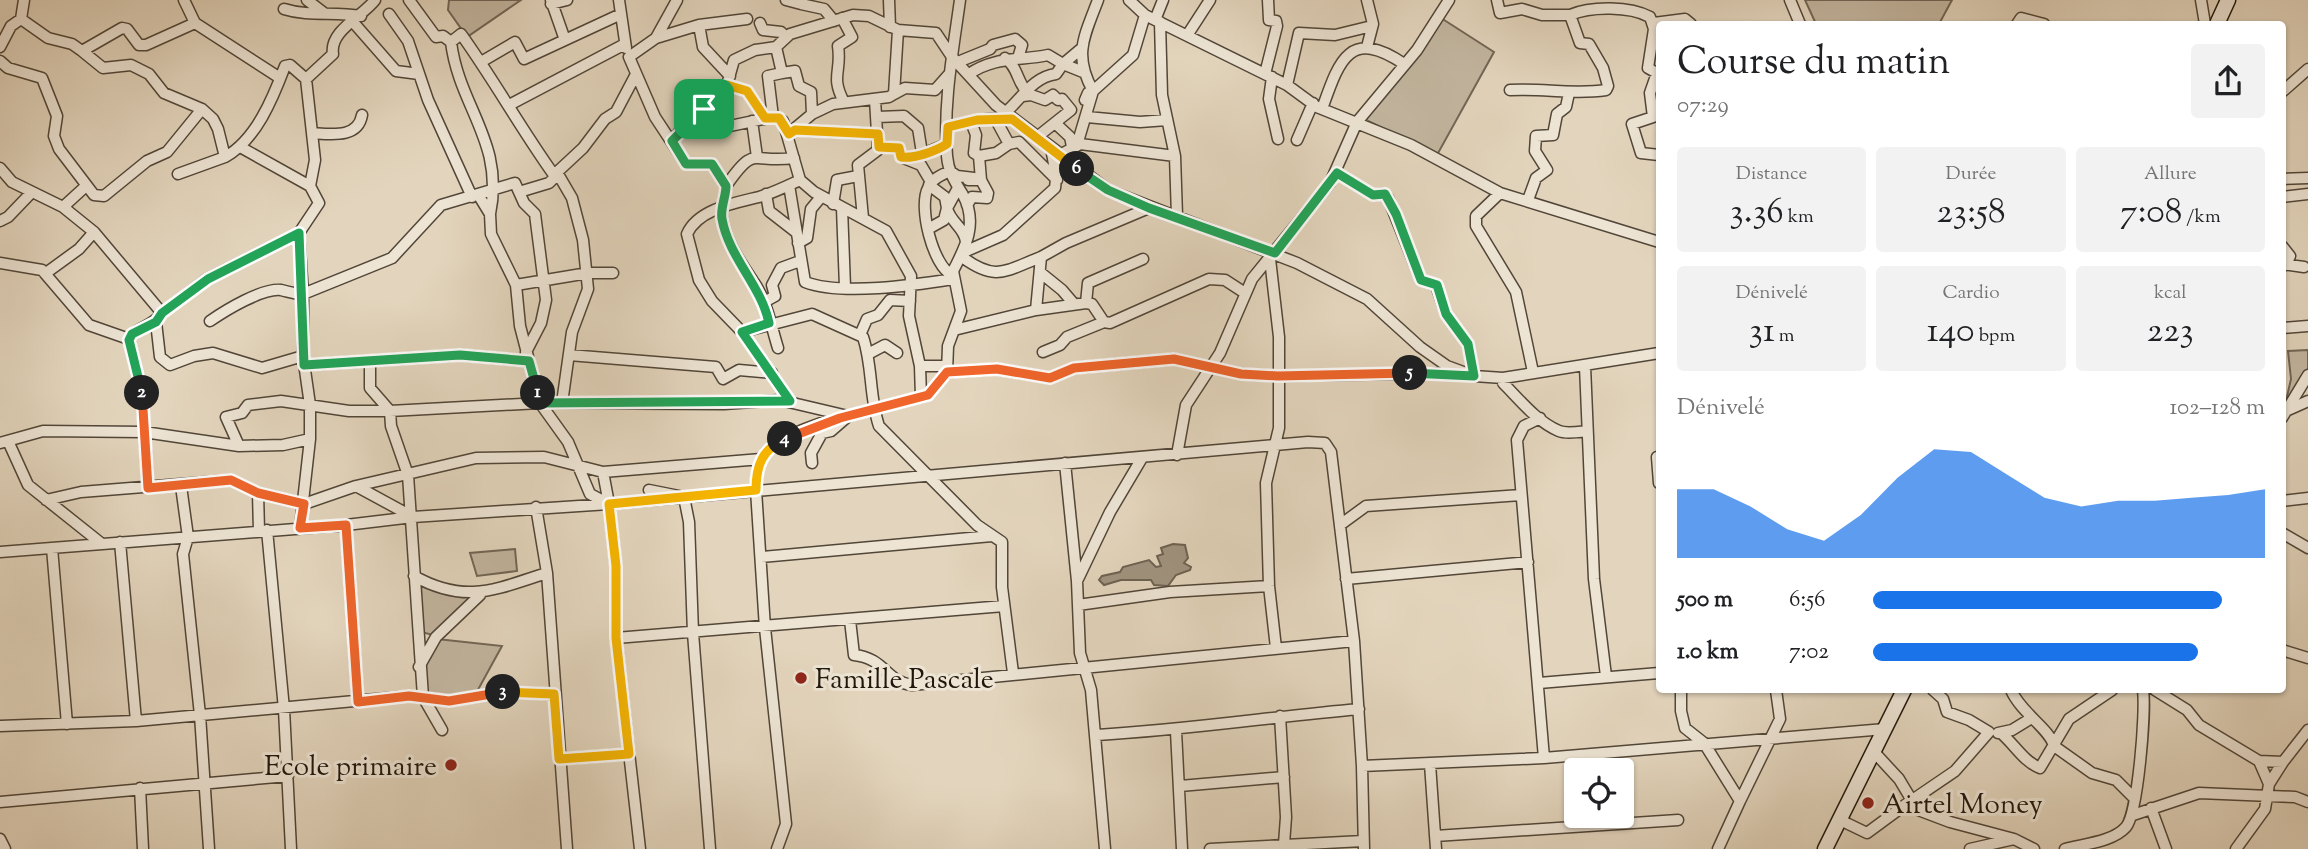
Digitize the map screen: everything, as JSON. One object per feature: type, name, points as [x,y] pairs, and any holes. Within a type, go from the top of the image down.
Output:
[{"type":"street","points":[[0,47],[10,26],[21,19],[24,0]]},
{"type":"street","points":[[184,0],[195,23],[281,78]]},
{"type":"street","points":[[307,0],[324,13]]},
{"type":"street","points":[[306,79],[333,54],[332,48],[338,34],[375,0]]},
{"type":"street","points":[[409,0],[436,37],[443,36],[450,42],[458,78],[489,150],[495,191],[490,214],[491,234],[512,271],[528,357],[540,403],[548,411],[579,465],[590,494],[609,504]]},
{"type":"street","points":[[565,40],[551,2],[567,0]]},
{"type":"street","points":[[619,0],[625,44],[635,76],[655,117],[686,164],[712,164],[726,186]]},
{"type":"street","points":[[786,0],[824,9],[838,19],[852,37],[838,46],[840,58],[835,86],[844,102]]},
{"type":"street","points":[[889,0],[894,29],[894,94]]},
{"type":"street","points":[[953,277],[964,252],[971,223],[967,205],[950,171],[947,144],[950,73],[955,59],[960,0]]},
{"type":"street","points":[[964,252],[1003,235],[1015,222],[1049,197],[1057,183],[1062,159],[1075,146],[1087,117],[1090,99],[1083,72],[1082,48],[1098,0]]},
{"type":"street","points":[[1129,0],[1153,19],[1269,75],[1317,106],[1411,145],[1500,193],[1656,241]]},
{"type":"street","points":[[971,122],[976,135],[974,153],[979,156],[996,153],[1055,123],[1071,110],[1074,101],[1090,99],[1133,55],[1163,0]]},
{"type":"street","points":[[1188,34],[1210,0]]},
{"type":"street","points":[[1268,0],[1269,20],[1276,21],[1277,26],[1269,75],[1269,99],[1278,139]]},
{"type":"street","points":[[1367,0],[1372,26],[1367,47]]},
{"type":"street","points":[[1177,455],[1186,405],[1234,324],[1252,279],[1337,173],[1357,122],[1423,41],[1449,0]]},
{"type":"street","points":[[1497,0],[1500,13],[1522,9],[1542,15],[1570,15],[1577,11],[1609,5],[1646,15],[1654,23],[1648,68],[1656,71]]},
{"type":"street","points":[[1790,0],[1799,21]]},
{"type":"street","points":[[2201,0],[2204,21]]},
{"type":"street","points":[[2218,21],[2228,0]]},
{"type":"street","points":[[656,38],[675,1]]},
{"type":"street","points":[[284,9],[298,14],[324,13],[357,19],[397,71],[419,74]]},
{"type":"street","points":[[389,14],[408,41],[419,74],[476,197],[490,214]]},
{"type":"street","points":[[481,62],[514,42],[524,59],[621,14]]},
{"type":"street","points":[[1510,90],[1541,88],[1569,93],[1606,90],[1608,86],[1601,63],[1589,44],[1580,43],[1570,15]]},
{"type":"street","points":[[672,141],[729,81],[734,60],[755,50],[776,47],[786,37],[838,19],[869,16],[894,29],[932,31],[1005,117],[1032,133],[1082,174],[1108,190],[1149,208],[1177,216],[1367,299],[1426,352],[1469,374]]},
{"type":"street","points":[[21,19],[48,38],[72,44],[103,68],[131,65],[149,74],[164,93],[202,109],[213,119],[218,129],[225,157]]},
{"type":"street","points":[[629,57],[656,38],[699,25],[747,19]]},
{"type":"street","points":[[1153,19],[1162,95],[1175,156],[1177,216]]},
{"type":"street","points":[[1670,21],[1687,21]]},
{"type":"street","points":[[82,51],[122,28],[127,29],[139,45],[146,46],[195,23]]},
{"type":"street","points":[[761,23],[763,30],[781,32],[786,37]]},
{"type":"street","points":[[699,25],[703,47],[729,81],[747,91],[769,118]]},
{"type":"street","points":[[1287,85],[1299,33],[1335,35],[1372,26]]},
{"type":"street","points":[[450,42],[461,34],[572,198],[583,240],[588,289],[572,332],[562,403]]},
{"type":"street","points":[[955,59],[1015,39],[1022,45],[1018,58]]},
{"type":"street","points":[[509,105],[625,44]]},
{"type":"street","points":[[776,47],[782,73]]},
{"type":"street","points":[[1297,139],[1340,66],[1355,49],[1367,47],[1404,64]]},
{"type":"street","points":[[948,127],[1005,117],[1041,78],[1059,72],[1063,64],[1082,48]]},
{"type":"street","points":[[969,74],[1005,58],[1035,60],[1048,55],[1083,72]]},
{"type":"street","points":[[1005,58],[1014,67],[1025,94]]},
{"type":"street","points":[[0,61],[8,68],[42,78],[57,116],[54,136],[59,149],[94,195],[104,196],[147,161],[167,152],[202,109]]},
{"type":"street","points":[[178,174],[242,148],[285,66],[290,65],[306,79],[315,160],[310,186]]},
{"type":"street","points":[[2286,88],[2308,69]]},
{"type":"street","points":[[769,118],[768,76],[796,71],[799,86],[811,92],[812,114]]},
{"type":"street","points":[[792,132],[812,114],[844,102],[875,99],[905,88],[935,89],[950,73]]},
{"type":"street","points":[[519,192],[550,183],[583,148],[605,119],[615,112],[635,76]]},
{"type":"street","points":[[1656,77],[1650,93],[1653,117],[1632,124],[1642,153],[1656,155]]},
{"type":"street","points":[[1528,200],[1534,182],[1547,170],[1535,151],[1536,136],[1553,135],[1557,114],[1566,107],[1569,93]]},
{"type":"street","points":[[1025,94],[1045,100],[1053,95],[1058,100],[1062,99],[1071,110]]},
{"type":"street","points":[[863,218],[859,164],[875,154],[879,147],[875,99]]},
{"type":"street","points":[[312,133],[348,133],[356,128],[362,115]]},
{"type":"street","points":[[877,117],[904,116],[918,128],[922,153]]},
{"type":"street","points":[[1005,117],[1014,143],[1057,183]]},
{"type":"street","points":[[1087,117],[1140,122],[1167,120]]},
{"type":"street","points":[[680,131],[712,130],[769,118],[783,121],[792,132],[797,238],[805,282],[845,287],[912,286],[953,277]]},
{"type":"street","points":[[752,121],[757,158]]},
{"type":"street","points":[[1055,123],[1068,134],[1075,146]]},
{"type":"street","points":[[792,132],[878,134]]},
{"type":"street","points":[[909,158],[937,150],[947,144]]},
{"type":"street","points":[[1075,146],[1175,156]]},
{"type":"street","points":[[879,147],[899,148],[901,157],[921,165],[930,183],[945,197],[947,208],[965,236],[964,252],[985,272],[994,273],[1041,257],[1066,243],[1149,208]]},
{"type":"street","points":[[148,488],[142,395],[129,340],[132,334],[208,279],[299,233],[319,203],[310,186],[242,148]]},
{"type":"street","points":[[978,179],[979,156]]},
{"type":"street","points":[[778,348],[764,302],[755,283],[743,270],[724,228],[723,206],[726,186],[744,161],[757,158],[794,158]]},
{"type":"street","points":[[1057,183],[1062,159]]},
{"type":"street","points":[[1,170],[12,182],[63,207],[94,232],[159,317],[160,357],[170,365],[212,353],[262,368],[303,360],[370,362],[460,355],[528,357]]},
{"type":"street","points":[[950,171],[957,176],[978,179],[987,187],[987,198],[975,196],[967,205]]},
{"type":"street","points":[[777,849],[786,824],[765,628],[756,490],[761,459],[774,444],[848,416],[932,392],[947,369],[948,346],[961,307],[953,277],[942,268],[925,198],[930,183],[950,171]]},
{"type":"street","points":[[1337,173],[1373,195],[1383,194],[1388,198],[1421,280],[1437,285],[1446,314],[1468,344],[1469,374]]},
{"type":"street","points":[[845,287],[837,180],[859,176]]},
{"type":"street","points":[[2286,179],[2308,178]]},
{"type":"street","points":[[934,227],[957,186],[978,179]]},
{"type":"street","points":[[790,401],[742,332],[712,301],[699,280],[687,239],[694,223],[723,206],[766,194],[795,182]]},
{"type":"street","points":[[795,182],[886,231],[911,276],[912,334],[920,366],[921,397]]},
{"type":"street","points":[[210,321],[244,300],[280,290],[292,294],[303,293],[391,258],[441,205],[476,197],[515,183],[535,214],[547,300],[528,357]]},
{"type":"street","points":[[63,207],[86,186]]},
{"type":"street","points":[[0,221],[8,217],[31,193]]},
{"type":"street","points":[[1500,193],[1476,216],[1476,226],[1503,268],[1518,298],[1534,372]]},
{"type":"street","points":[[766,194],[769,211],[797,238],[807,238],[811,209],[821,197]]},
{"type":"street","points":[[2286,197],[2308,194]]},
{"type":"street","points":[[934,227],[957,226]]},
{"type":"street","points":[[46,273],[79,249],[94,232]]},
{"type":"street","points":[[299,233],[303,293],[303,360],[310,405],[310,439],[300,528]]},
{"type":"street","points":[[1272,256],[1279,337],[1279,428],[1266,483],[1269,586],[1276,648]]},
{"type":"street","points":[[1036,310],[1041,257]]},
{"type":"street","points":[[1080,303],[1088,283],[1143,259]]},
{"type":"street","points":[[764,302],[775,296],[772,285],[781,268],[800,261]]},
{"type":"street","points":[[0,263],[34,268],[46,273],[53,285],[89,325],[129,340]]},
{"type":"street","points":[[2286,264],[2304,267]]},
{"type":"street","points":[[516,285],[588,273],[613,273]]},
{"type":"street","points":[[1041,273],[1080,303]]},
{"type":"street","points":[[1043,352],[1060,345],[1067,337],[1104,322],[1115,322],[1209,279],[1225,280],[1245,293]]},
{"type":"street","points":[[860,335],[867,319],[878,315],[890,300],[910,301]]},
{"type":"street","points":[[954,330],[1036,310],[1080,303],[1092,304],[1104,322]]},
{"type":"street","points":[[742,332],[805,314],[820,315],[860,335],[868,354],[873,408],[882,431],[992,536],[1002,542],[1004,606],[1013,673]]},
{"type":"street","points":[[2286,327],[2308,326]]},
{"type":"street","points":[[868,354],[885,345],[897,353]]},
{"type":"street","points":[[920,366],[997,369],[1050,378],[1074,368],[1174,359],[1278,376],[1469,374],[1503,378],[1656,354]]},
{"type":"street","points":[[569,355],[716,367],[723,379],[739,370],[772,373]]},
{"type":"street","points":[[370,362],[370,387],[390,411],[391,426],[408,475],[413,517],[419,667],[423,697],[442,730]]},
{"type":"street","points":[[1585,366],[1588,378],[1587,431],[1597,623],[1606,676]]},
{"type":"street","points":[[2286,410],[2308,375]]},
{"type":"street","points":[[1503,378],[1503,383],[1540,418],[1561,433],[1587,431]]},
{"type":"street","points":[[239,446],[226,417],[242,413],[248,405],[281,401],[349,411],[540,403],[790,401],[848,416]]},
{"type":"street","points":[[2286,412],[2308,401]]},
{"type":"street","points":[[812,463],[811,453],[822,433],[831,432],[848,416]]},
{"type":"street","points":[[1540,418],[1524,426],[1517,440],[1544,758]]},
{"type":"street","points":[[102,544],[28,485],[4,442],[21,435],[43,431],[144,432],[239,446],[283,445],[310,439]]},
{"type":"street","points":[[0,552],[536,507],[609,504],[1308,442],[1325,443],[1331,452],[1354,641],[1363,765],[1364,845],[1284,844],[1210,849]]},
{"type":"street","points":[[46,500],[81,492],[231,480],[258,493],[304,504],[356,486],[489,457],[544,457],[603,471],[761,459]]},
{"type":"street","points":[[1077,581],[1110,512],[1142,458]]},
{"type":"street","points":[[1065,463],[1077,581],[1080,653],[1091,690],[1097,735],[1105,849]]},
{"type":"street","points":[[603,471],[616,566],[616,638],[640,849]]},
{"type":"street","points":[[181,486],[188,537],[183,554],[200,715],[209,849]]},
{"type":"street","points":[[356,486],[413,517]]},
{"type":"street","points":[[649,490],[684,497]]},
{"type":"street","points":[[258,493],[284,709],[291,849]]},
{"type":"street","points":[[1340,525],[1366,506],[1521,495]]},
{"type":"street","points":[[684,497],[689,522],[693,633],[710,849]]},
{"type":"street","points":[[2286,501],[2308,498]]},
{"type":"street","points":[[536,507],[547,573],[567,849]]},
{"type":"street","points":[[346,525],[358,702]]},
{"type":"street","points":[[2286,535],[2308,548]]},
{"type":"street","points":[[761,557],[992,536]]},
{"type":"street","points":[[120,542],[136,721]]},
{"type":"street","points":[[52,548],[67,724]]},
{"type":"street","points":[[1346,579],[1528,562]]},
{"type":"street","points":[[419,667],[436,638],[480,595],[547,573]]},
{"type":"street","points":[[414,576],[430,585],[480,595]]},
{"type":"street","points":[[1078,605],[1170,592],[1269,586]]},
{"type":"street","points":[[616,638],[765,628],[1004,606]]},
{"type":"street","points":[[850,620],[854,655],[870,657],[905,684],[933,684],[1013,673],[1354,641]]},
{"type":"street","points":[[2286,651],[2308,658]]},
{"type":"street","points":[[1539,683],[1656,674]]},
{"type":"street","points":[[0,726],[136,721],[423,697],[449,701],[503,692],[554,694]]},
{"type":"street","points":[[1674,693],[1685,728],[1704,743],[1740,801]]},
{"type":"street","points":[[1681,693],[1681,711]]},
{"type":"street","points":[[1718,849],[1780,719],[1776,693]]},
{"type":"street","points":[[1825,849],[1903,693]]},
{"type":"street","points":[[1936,693],[1943,699],[1947,712],[1969,720],[1989,733],[2001,733],[2030,719]]},
{"type":"street","points":[[2013,693],[2030,719],[2052,736],[2054,746],[2092,773],[2116,780],[2133,797]]},
{"type":"street","points":[[2001,733],[2018,748],[2025,760],[2040,768],[2069,719],[2108,693]]},
{"type":"street","points":[[2065,849],[2110,837],[2124,829],[2133,815],[2133,797],[2145,717],[2143,693]]},
{"type":"street","points":[[2160,693],[2187,709],[2199,725],[2259,761],[2283,762]]},
{"type":"street","points":[[1097,735],[1176,731],[1280,716],[1359,709]]},
{"type":"street","points":[[1280,716],[1284,844]]},
{"type":"street","points":[[1363,765],[1544,758],[1885,729]]},
{"type":"street","points":[[2236,849],[2258,821],[2283,762],[2308,730]]},
{"type":"street","points":[[1176,731],[1182,849]]},
{"type":"street","points":[[1840,820],[1867,833],[1955,771],[1989,733]]},
{"type":"street","points":[[1875,753],[1899,779],[1908,802],[1950,822],[2014,839],[2034,849]]},
{"type":"street","points":[[559,759],[629,754]]},
{"type":"street","points":[[2259,761],[2269,790]]},
{"type":"street","points":[[1430,764],[1436,849]]},
{"type":"street","points":[[0,802],[288,776]]},
{"type":"street","points":[[1180,786],[1284,777]]},
{"type":"street","points":[[139,788],[143,849]]},
{"type":"street","points":[[2133,815],[2199,793],[2238,797],[2269,790],[2308,802]]},
{"type":"street","points":[[2151,808],[2166,849]]},
{"type":"street","points":[[1435,836],[1678,820]]},
{"type":"street","points":[[0,839],[5,849]]},
{"type":"street","points":[[1970,849],[2014,839]]},
{"type":"shaded area","points":[[449,0],[521,0],[467,37],[448,10]]},
{"type":"shaded area","points":[[1805,0],[1952,0],[1941,21],[1815,21]]},
{"type":"shaded area","points":[[1441,18],[1494,52],[1437,155],[1362,118]]},
{"type":"shaded area","points":[[2308,350],[2308,378],[2297,401],[2286,401],[2291,379],[2288,351]]},
{"type":"shaded area","points":[[1173,544],[1185,545],[1188,558],[1184,563],[1191,567],[1190,570],[1176,575],[1168,586],[1154,585],[1151,580],[1121,580],[1104,585],[1099,580],[1102,576],[1120,572],[1123,567],[1149,560],[1156,567],[1161,566],[1157,556],[1163,554],[1161,548]]},
{"type":"shaded area","points":[[515,549],[517,571],[477,576],[470,553]]},
{"type":"shaded area","points":[[416,579],[477,595],[436,636],[418,631]]},
{"type":"shaded area","points":[[437,639],[502,646],[474,697],[424,696],[421,668]]},
{"type":"place","name":"Famille Pascale","points":[[801,678]]},
{"type":"place","name":"Ecole primaire","points":[[451,765]]},
{"type":"place","name":"Airtel Money","points":[[1868,803]]},
{"type":"route","points":[[727,85],[747,91],[765,118],[779,118],[789,134],[795,130],[878,134],[879,147],[899,148],[901,157],[909,158],[925,151],[937,150],[947,144],[948,127],[977,120],[1012,119],[1082,174],[1108,190],[1149,208],[1177,216],[1215,234],[1275,253],[1337,173],[1375,196],[1385,194],[1388,198],[1421,280],[1437,285],[1446,314],[1468,344],[1474,376],[1464,373],[1420,372],[1313,376],[1241,374],[1182,359],[1074,368],[1050,378],[1006,369],[947,372],[928,395],[840,418],[774,444],[761,459],[757,469],[756,490],[609,504],[616,566],[616,638],[629,754],[559,759],[554,694],[503,692],[449,701],[409,696],[358,702],[346,525],[300,528],[304,504],[258,493],[231,480],[148,488],[142,395],[129,340],[132,334],[156,322],[162,313],[208,279],[299,233],[304,365],[460,355],[529,361],[540,403],[724,404],[790,401],[742,332],[769,323],[765,304],[752,278],[743,270],[724,228],[721,214],[726,186],[712,164],[686,164],[672,141],[704,109],[727,85]]}]
